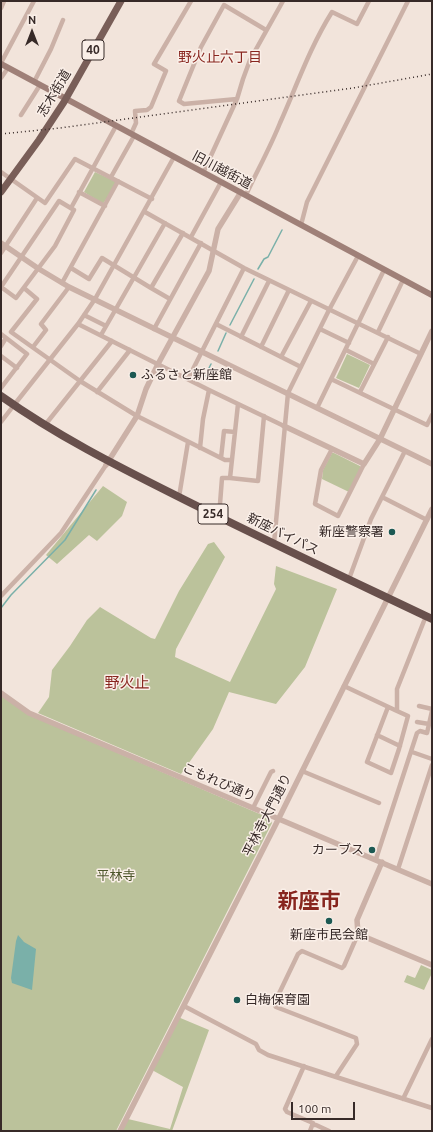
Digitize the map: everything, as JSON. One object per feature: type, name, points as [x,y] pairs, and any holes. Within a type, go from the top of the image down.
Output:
[{"type":"highway","name":"新座バイパス","points":[[1,396],[12,407],[74,448],[349,579],[387,600]]},
{"type":"highway","name":"新座バイパス","points":[[1,402],[44,425],[107,463],[430,621]]},
{"type":"main road","name":"志木街道","points":[[1,192],[66,100],[121,1]]},
{"type":"main road","name":"旧川越街道","points":[[1,64],[432,295]]},
{"type":"street","points":[[1,8],[4,1]]},
{"type":"street","points":[[1,64],[34,1]]},
{"type":"street","points":[[111,177],[133,135],[136,123],[135,111],[147,110],[151,107],[166,70],[154,64],[191,1]]},
{"type":"street","points":[[203,173],[238,99],[250,60],[283,1]]},
{"type":"street","points":[[1,596],[61,533],[137,416],[146,389],[158,364],[209,271],[218,229],[243,194],[280,124],[309,54],[332,12],[357,24],[369,1]]},
{"type":"street","points":[[301,225],[307,202],[408,1]]},
{"type":"street","points":[[238,99],[184,104],[179,101],[200,47],[224,6],[266,30]]},
{"type":"street","points":[[21,115],[37,84],[63,20]]},
{"type":"street","points":[[1,78],[8,68]]},
{"type":"street","points":[[70,208],[116,126]]},
{"type":"street","points":[[1,422],[78,324],[95,299],[145,212],[174,157]]},
{"type":"street","points":[[1,172],[45,203],[75,159],[152,199]]},
{"type":"street","points":[[62,283],[118,181]]},
{"type":"street","points":[[191,237],[221,182]]},
{"type":"street","points":[[80,192],[105,206]]},
{"type":"street","points":[[1,253],[3,245],[37,198]]},
{"type":"street","points":[[60,201],[70,208],[74,210],[55,246],[16,298],[1,287],[60,201]]},
{"type":"street","points":[[145,212],[269,281],[378,332],[421,354]]},
{"type":"street","points":[[101,335],[165,224]]},
{"type":"street","points":[[151,288],[182,233]]},
{"type":"street","points":[[154,329],[200,243]]},
{"type":"street","points":[[3,245],[62,283],[432,464]]},
{"type":"street","points":[[274,543],[288,393],[329,310],[358,256]]},
{"type":"street","points":[[71,268],[89,279],[102,258],[170,299]]},
{"type":"street","points":[[188,379],[244,268]]},
{"type":"street","points":[[317,408],[384,270]]},
{"type":"street","points":[[378,332],[403,280]]},
{"type":"street","points":[[241,336],[269,281]]},
{"type":"street","points":[[33,347],[46,330],[41,324],[69,286]]},
{"type":"street","points":[[24,288],[37,299],[11,332],[80,382],[137,416],[225,460],[232,460]]},
{"type":"street","points":[[261,347],[289,290]]},
{"type":"street","points":[[281,357],[311,301]]},
{"type":"street","points":[[84,315],[106,326]]},
{"type":"street","points":[[78,324],[209,390],[364,464]]},
{"type":"street","points":[[216,324],[301,367]]},
{"type":"street","points":[[320,329],[349,343]]},
{"type":"street","points":[[332,450],[321,470],[315,504],[338,516],[364,464],[380,439],[432,331]]},
{"type":"street","points":[[1,334],[27,354],[1,388]]},
{"type":"street","points":[[1,346],[6,338]]},
{"type":"street","points":[[360,392],[388,338]]},
{"type":"street","points":[[44,425],[112,341]]},
{"type":"street","points":[[97,392],[130,350]]},
{"type":"street","points":[[346,350],[374,364]]},
{"type":"street","points":[[1,356],[17,368]]},
{"type":"street","points":[[332,379],[427,425],[432,415]]},
{"type":"street","points":[[200,448],[203,419],[209,390]]},
{"type":"street","points":[[230,478],[238,404]]},
{"type":"street","points":[[219,517],[222,478],[258,481],[264,416]]},
{"type":"street","points":[[221,458],[224,431],[235,432]]},
{"type":"street","points":[[179,497],[188,442]]},
{"type":"street","points":[[349,579],[371,519],[405,451]]},
{"type":"street","points":[[382,497],[427,520]]},
{"type":"street","name":"平林寺大門通り","points":[[120,1131],[278,819],[432,509]]},
{"type":"street","points":[[397,711],[397,689],[430,621]]},
{"type":"street","points":[[344,686],[408,716],[391,773],[367,762],[388,707]]},
{"type":"street","name":"こもれび通り","points":[[1,693],[29,713],[432,884]]},
{"type":"street","points":[[376,859],[417,733],[420,731],[427,733],[432,710],[419,706]]},
{"type":"street","points":[[417,722],[429,724]]},
{"type":"street","points":[[377,735],[400,746]]},
{"type":"street","points":[[412,752],[432,759]]},
{"type":"street","points":[[398,869],[432,765]]},
{"type":"street","points":[[253,808],[271,772],[273,771]]},
{"type":"street","points":[[302,771],[379,803]]},
{"type":"street","points":[[336,1076],[357,1044],[356,1038],[283,1010],[276,1007],[274,1004],[298,954],[302,951],[342,968],[344,966],[358,934],[357,920],[382,862]]},
{"type":"street","points":[[358,934],[432,965]]},
{"type":"street","points":[[184,1006],[256,1044],[259,1050],[268,1055],[432,1108]]},
{"type":"street","points":[[403,1099],[432,1039]]},
{"type":"street","points":[[304,1066],[285,1109],[287,1112],[329,1131]]},
{"type":"street","points":[[310,1131],[313,1125]]},
{"type":"green space","points":[[95,172],[115,181],[116,184],[103,204],[84,192]]},
{"type":"green space","points":[[347,354],[370,365],[359,388],[336,378]]},
{"type":"green space","points":[[332,453],[360,466],[361,468],[349,492],[322,479],[323,470]]},
{"type":"green space","points":[[103,486],[127,502],[122,516],[97,541],[89,535],[57,564],[46,555]]},
{"type":"green space","points":[[214,542],[225,557],[176,649],[175,657],[230,682],[276,589],[274,584],[276,566],[337,589],[305,667],[276,704],[229,692],[213,729],[181,774],[38,713],[49,697],[52,670],[87,620],[100,607],[155,639],[179,591],[208,544]]},
{"type":"green space","name":"平林寺","points":[[1,695],[32,716],[269,818],[272,823],[116,1131],[1,1131]]},
{"type":"green space","points":[[421,965],[432,970],[424,990],[404,982],[407,975],[415,978]]},
{"type":"green space","points":[[178,1017],[209,1030],[172,1131],[122,1131],[128,1119],[170,1129],[183,1087],[152,1070]]},
{"type":"water","points":[[18,935],[24,942],[36,949],[32,990],[12,983],[11,978]]},
{"type":"waterway","points":[[258,269],[264,259],[268,257],[282,230]]},
{"type":"waterway","points":[[230,325],[254,279]]},
{"type":"waterway","points":[[218,351],[226,333]]},
{"type":"waterway","points":[[203,380],[211,364]]},
{"type":"waterway","points":[[1,608],[11,595],[65,540],[96,490]]},
{"type":"railway","points":[[1,134],[60,128],[353,88],[432,74]]},
{"type":"place","name":"ふるさと新座館","points":[[133,375]]},
{"type":"place","name":"新座警察署","points":[[392,532]]},
{"type":"place","name":"カーブス","points":[[372,850]]},
{"type":"place","name":"新座市民会館","points":[[329,921]]},
{"type":"place","name":"白梅保育園","points":[[237,1000]]},
{"type":"district","name":"野火止六丁目","points":[[220,57]]},
{"type":"district","name":"野火止","points":[[127,683]]},
{"type":"district","name":"新座市","points":[[309,901]]}]
